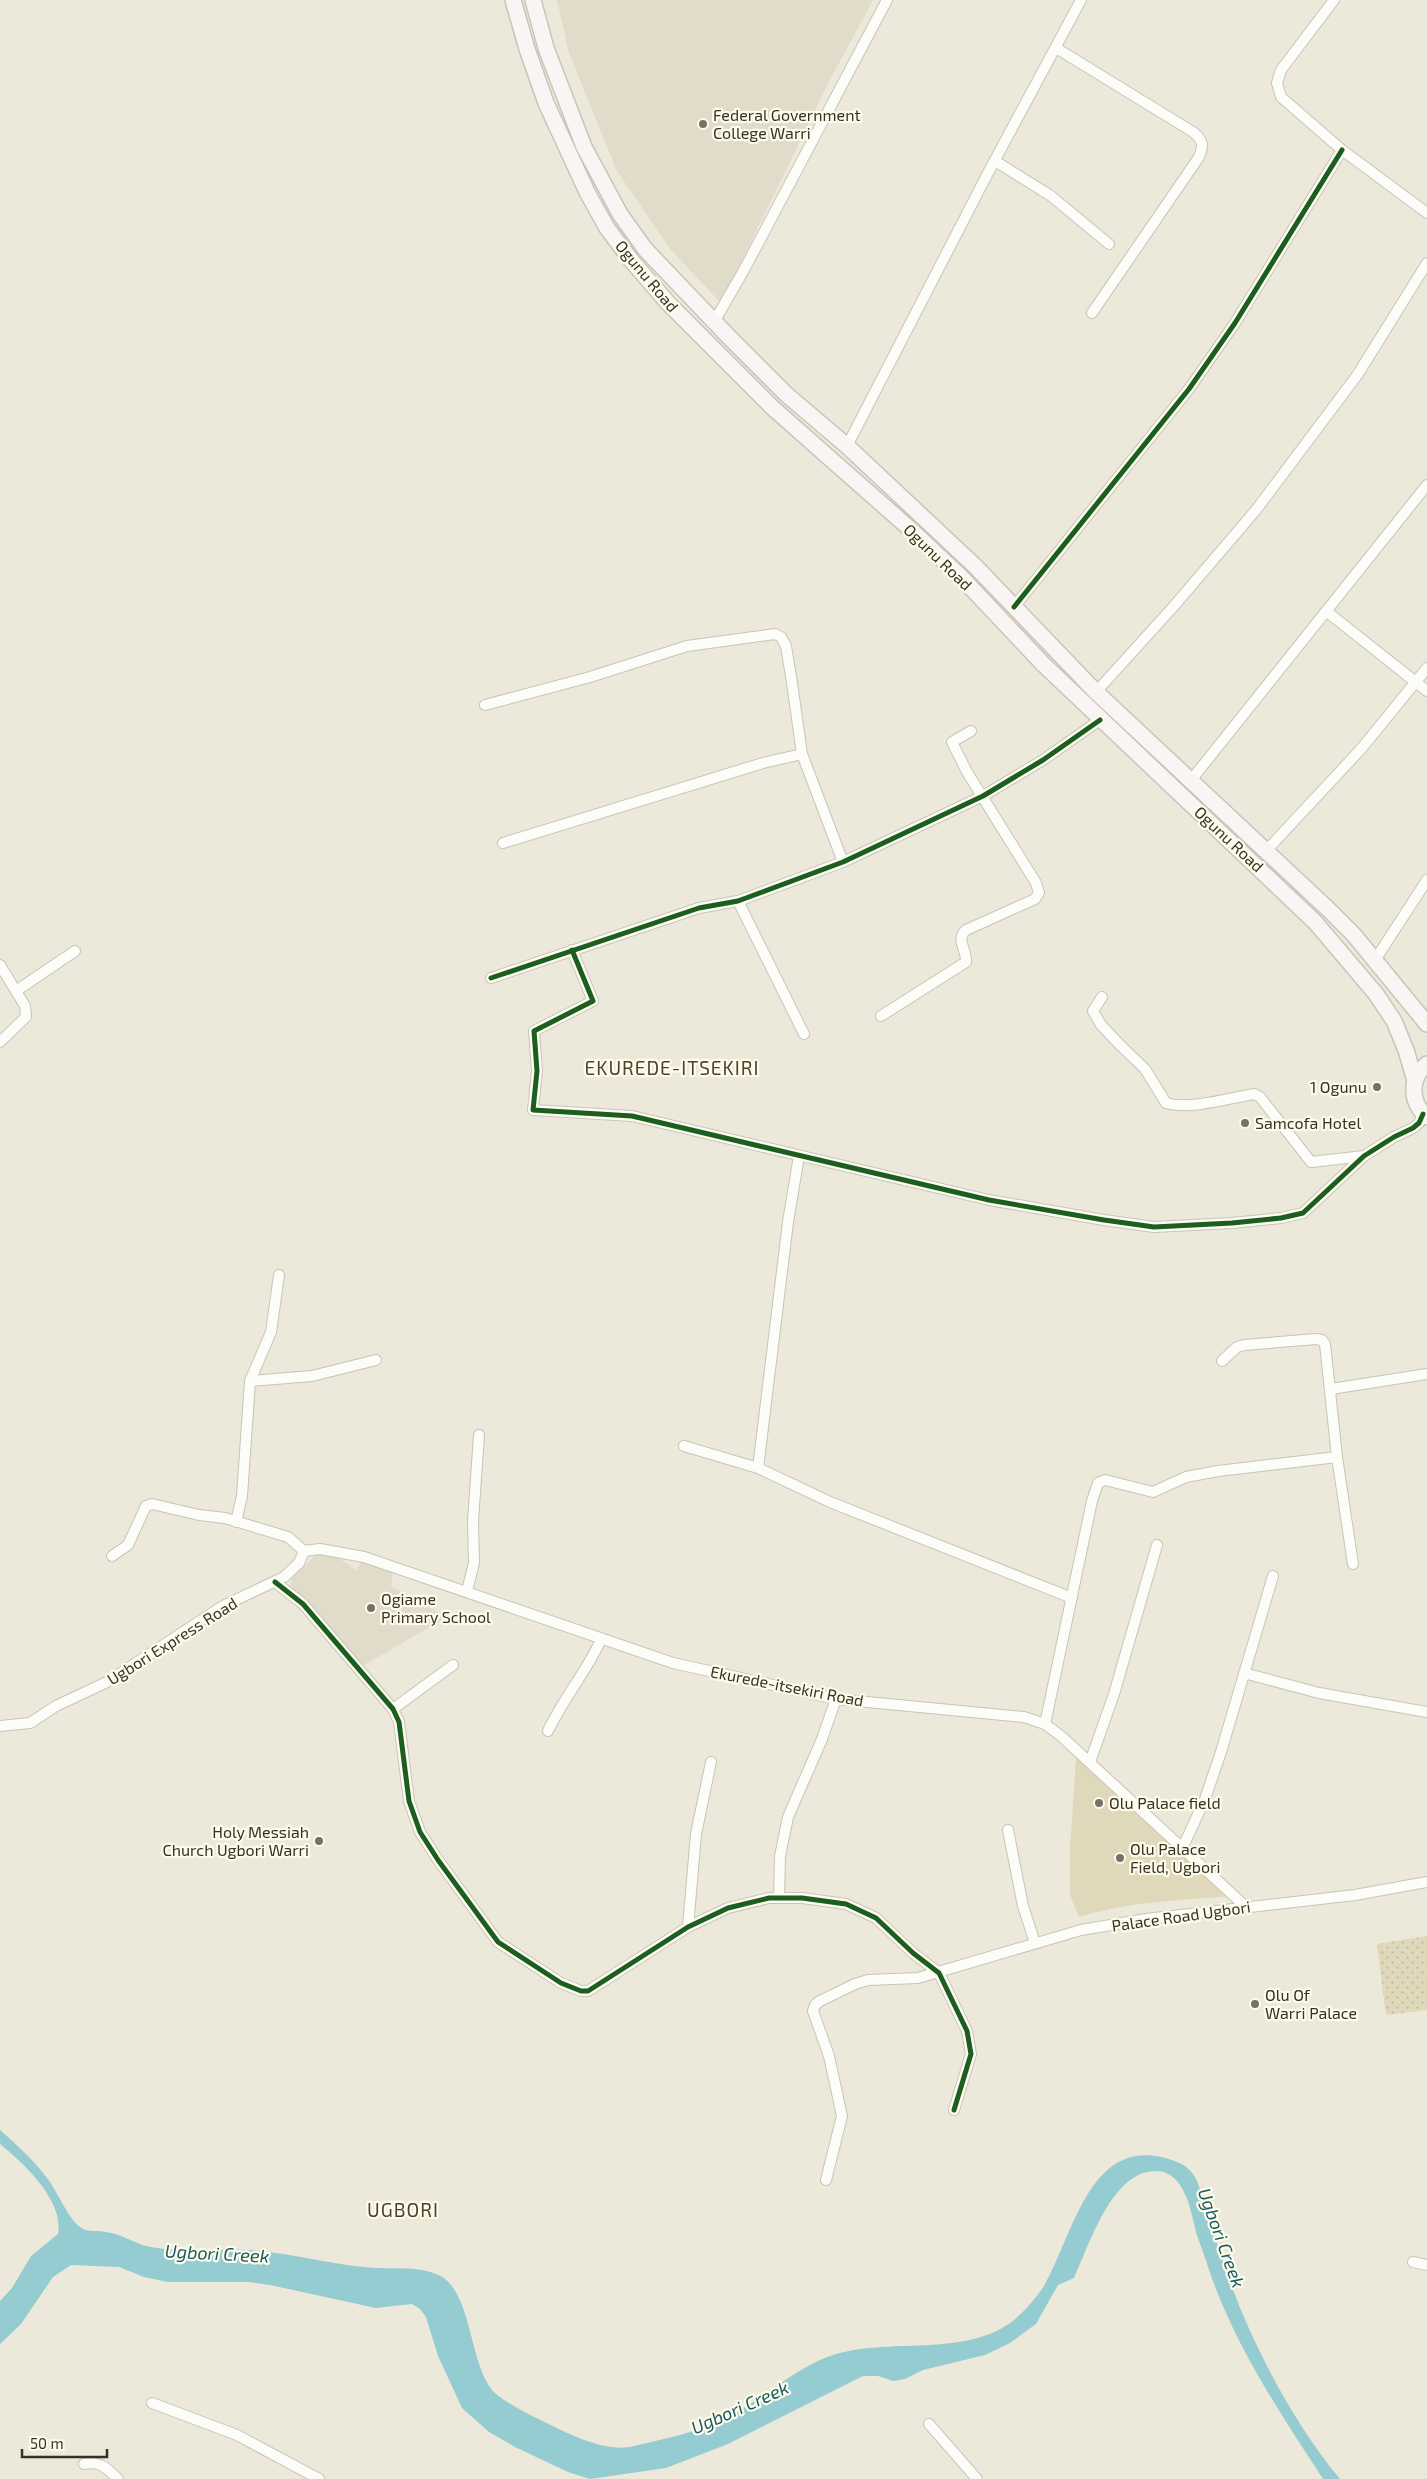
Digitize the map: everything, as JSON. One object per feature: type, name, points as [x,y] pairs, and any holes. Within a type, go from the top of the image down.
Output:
[{"type":"main road","name":"Ogunu Road","points":[[513,0],[527,49],[553,119],[587,192],[607,228],[631,260],[668,303],[741,377],[774,409],[910,529],[1100,720],[1268,876],[1321,930],[1376,994],[1394,1022],[1406,1050],[1415,1081],[1414,1098],[1426,1117]]},
{"type":"main road","name":"Ogunu Road","points":[[533,0],[546,48],[565,101],[602,183],[620,214],[645,249],[787,395],[846,446],[975,566],[1096,692],[1192,779],[1328,909],[1374,960],[1427,1024]]},
{"type":"main road","points":[[1142,758],[1153,743]]},
{"type":"main road","points":[[1415,1081],[1419,1072],[1427,1064]]},
{"type":"street","points":[[714,322],[744,270],[887,0]]},
{"type":"street","points":[[846,446],[995,161],[1082,0]]},
{"type":"street","points":[[1334,0],[1286,61],[1277,83],[1281,97],[1342,150],[1427,213]]},
{"type":"street","points":[[1056,48],[1201,138],[1203,147],[1199,157],[1092,313]]},
{"type":"street","points":[[1014,607],[1189,389],[1235,323],[1342,150]]},
{"type":"street","points":[[995,161],[1051,196],[1109,244]]},
{"type":"street","points":[[1096,692],[1174,606],[1256,510],[1358,374],[1427,263]]},
{"type":"street","points":[[1192,779],[1427,485]]},
{"type":"street","points":[[1326,611],[1427,691]]},
{"type":"street","points":[[485,705],[590,678],[686,646],[775,634],[781,637],[786,646],[802,754],[843,862]]},
{"type":"street","points":[[1266,851],[1361,749],[1427,668]]},
{"type":"street","points":[[491,978],[699,908],[738,900],[843,862],[984,796],[1043,760],[1100,720]]},
{"type":"street","points":[[881,1016],[966,962],[967,954],[960,940],[961,935],[966,930],[1035,900],[1039,893],[1036,883],[984,796],[967,772],[952,742],[971,731]]},
{"type":"street","points":[[503,843],[763,763],[802,754]]},
{"type":"street","points":[[1374,960],[1427,880]]},
{"type":"street","points":[[738,900],[804,1034]]},
{"type":"street","points":[[572,950],[593,1001],[534,1031],[537,1071],[533,1110],[632,1116],[989,1200],[1154,1227],[1194,1226],[1271,1219],[1303,1213],[1364,1156],[1394,1137],[1413,1128],[1426,1117]]},
{"type":"street","points":[[16,991],[75,951]]},
{"type":"street","points":[[0,965],[25,1006],[26,1017],[0,1042]]},
{"type":"street","points":[[1102,997],[1093,1011],[1101,1025],[1145,1069],[1166,1103],[1174,1105],[1198,1103],[1254,1094],[1260,1097],[1311,1162],[1364,1156]]},
{"type":"street","points":[[758,1468],[788,1222],[799,1156]]},
{"type":"street","points":[[236,1522],[242,1496],[250,1381],[271,1332],[279,1274]]},
{"type":"street","points":[[1222,1360],[1237,1347],[1244,1345],[1322,1340],[1325,1344],[1337,1458],[1353,1564]]},
{"type":"street","points":[[250,1381],[312,1376],[376,1360]]},
{"type":"street","points":[[1331,1389],[1427,1374]]},
{"type":"street","points":[[467,1590],[474,1563],[473,1521],[479,1435]]},
{"type":"street","points":[[684,1446],[758,1468],[830,1502],[1072,1598]]},
{"type":"street","points":[[1045,1724],[1092,1500],[1096,1486],[1102,1480],[1153,1492],[1186,1477],[1218,1471],[1337,1458]]},
{"type":"street","points":[[112,1556],[128,1545],[146,1506],[152,1504],[236,1522],[288,1537],[304,1552]]},
{"type":"street","points":[[1090,1762],[1114,1694],[1157,1545]]},
{"type":"street","name":"Ekurede-itsekiri Road","points":[[304,1552],[320,1549],[364,1557],[467,1590],[602,1640],[673,1663],[836,1699],[1024,1717],[1045,1724],[1090,1762],[1246,1907]]},
{"type":"street","name":"Ugbori Express Road","points":[[0,1726],[30,1723],[56,1706],[108,1682],[223,1606],[275,1582],[291,1572],[304,1552]]},
{"type":"street","points":[[1182,1849],[1206,1799],[1273,1576]]},
{"type":"street","points":[[275,1582],[304,1604],[393,1709],[399,1722],[410,1801],[420,1832],[498,1942],[561,1983],[581,1991],[588,1991],[688,1927],[728,1908],[769,1898],[802,1898],[846,1904],[876,1918],[913,1953],[939,1973],[967,2030],[971,2054],[954,2110]]},
{"type":"street","points":[[548,1731],[558,1708],[590,1664],[602,1640]]},
{"type":"street","points":[[393,1709],[453,1665]]},
{"type":"street","points":[[1244,1672],[1319,1693],[1427,1712]]},
{"type":"street","points":[[779,1898],[780,1856],[788,1817],[822,1739],[836,1699]]},
{"type":"street","points":[[688,1927],[696,1834],[712,1762]]},
{"type":"street","points":[[1008,1830],[1023,1906],[1035,1943]]},
{"type":"street","name":"Palace Road Ugbori","points":[[826,2180],[842,2116],[836,2081],[813,2011],[815,2005],[855,1984],[868,1980],[918,1978],[939,1973],[1081,1930],[1146,1919],[1355,1895],[1427,1882]]},
{"type":"street","points":[[1413,2262],[1427,2265]]},
{"type":"street","points":[[152,2403],[237,2435],[319,2479]]},
{"type":"street","points":[[929,2424],[977,2479]]},
{"type":"street","points":[[84,2464],[95,2462],[105,2466],[118,2479]]},
{"type":"shaded area","name":"Federal Government College Warri","points":[[557,0],[873,0],[832,76],[721,303],[670,249],[617,171],[569,53]]},
{"type":"shaded area","name":"Ogiame Primary School","points":[[321,1550],[334,1555],[356,1570],[364,1558],[389,1566],[393,1575],[391,1586],[447,1617],[361,1667],[290,1589],[292,1578]]},
{"type":"shaded area","name":"Olu Palace field","points":[[1076,1758],[1231,1896],[1135,1905],[1079,1917],[1070,1895],[1070,1848]]},
{"type":"shaded area","points":[[1427,1936],[1427,2010],[1386,2015],[1377,1944]]},
{"type":"water","name":"Ugbori Creek","points":[[0,2130],[39,2168],[72,2218],[80,2227],[86,2230],[112,2233],[143,2245],[157,2248],[263,2251],[349,2265],[373,2268],[400,2268],[428,2271],[436,2274],[448,2282],[457,2294],[464,2310],[479,2364],[494,2392],[518,2408],[565,2432],[590,2442],[617,2448],[660,2440],[713,2424],[749,2405],[806,2367],[830,2356],[876,2347],[950,2343],[973,2339],[994,2332],[1014,2320],[1041,2291],[1077,2214],[1090,2191],[1105,2172],[1124,2159],[1148,2155],[1177,2162],[1192,2172],[1196,2179],[1209,2222],[1237,2299],[1266,2365],[1300,2424],[1340,2479],[1323,2479],[1245,2352],[1209,2270],[1186,2196],[1174,2178],[1165,2173],[1154,2171],[1139,2175],[1125,2184],[1104,2213],[1074,2278],[1058,2285],[1036,2324],[1010,2343],[985,2355],[923,2370],[905,2379],[893,2381],[878,2376],[863,2376],[728,2444],[666,2468],[590,2479],[568,2472],[515,2447],[489,2432],[462,2408],[438,2356],[426,2317],[420,2309],[412,2304],[376,2308],[249,2282],[168,2282],[144,2277],[119,2267],[71,2265],[53,2277],[21,2324],[0,2344],[0,2301],[12,2288],[31,2256],[58,2234],[58,2221],[55,2208],[40,2184],[0,2144]]},
{"type":"cycle path","points":[[1014,607],[1189,389],[1235,323],[1342,150]]},
{"type":"cycle path","points":[[491,978],[699,908],[738,901],[843,862],[983,796],[1043,760],[1100,720]]},
{"type":"cycle path","points":[[572,950],[593,1001],[534,1031],[537,1071],[533,1110],[632,1116],[989,1200],[1154,1227],[1232,1223],[1281,1218],[1303,1213],[1364,1156],[1394,1137],[1413,1128],[1419,1123],[1423,1114]]},
{"type":"cycle path","points":[[275,1582],[303,1604],[393,1709],[399,1722],[409,1801],[420,1832],[438,1860],[498,1942],[561,1983],[581,1991],[588,1991],[688,1927],[728,1908],[769,1898],[802,1898],[846,1904],[876,1918],[913,1953],[939,1973],[967,2031],[971,2054],[954,2110]]},
{"type":"place","name":"Federal Government College Warri","points":[[703,124]]},
{"type":"place","name":"1 Ogunu","points":[[1377,1087]]},
{"type":"place","name":"Samcofa Hotel","points":[[1245,1123]]},
{"type":"place","name":"Ogiame Primary School","points":[[371,1608]]},
{"type":"place","name":"Olu Palace field","points":[[1099,1803]]},
{"type":"place","name":"Holy Messiah Church Ugbori Warri","points":[[319,1841]]},
{"type":"place","name":"Olu Palace Field, Ugbori","points":[[1120,1858]]},
{"type":"place","name":"Olu Of Warri Palace","points":[[1255,2004]]},
{"type":"district","name":"EKUREDE-ITSEKIRI","points":[[672,1068]]},
{"type":"district","name":"UGBORI","points":[[403,2210]]}]
